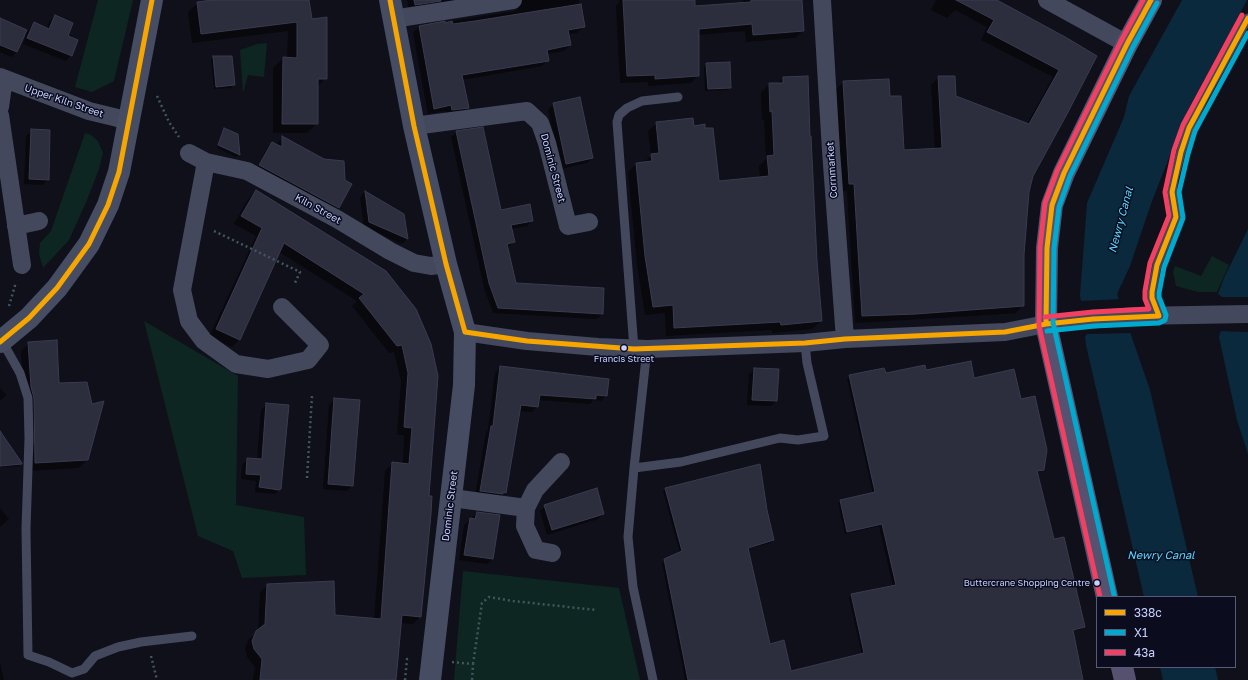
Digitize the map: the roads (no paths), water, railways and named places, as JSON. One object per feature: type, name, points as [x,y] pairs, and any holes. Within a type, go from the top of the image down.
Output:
[{"type":"main road","points":[[1,342],[29,318],[57,288],[89,244],[108,205],[119,172],[130,121],[152,0]]},
{"type":"main road","points":[[1107,596],[1046,324],[1047,248],[1052,205],[1064,173],[1127,44],[1151,0]]},
{"type":"main road","name":"Dominic Street","points":[[391,10],[414,126],[446,264],[465,332],[464,384],[431,670]]},
{"type":"main road","points":[[1122,668],[1125,680]]},
{"type":"street","points":[[391,10],[513,0]]},
{"type":"street","name":"Cornmarket","points":[[822,0],[845,340]]},
{"type":"street","points":[[1047,0],[1127,44]]},
{"type":"street","points":[[0,107],[2,78]]},
{"type":"street","name":"Upper Kiln Street","points":[[2,78],[89,112],[130,121]]},
{"type":"street","name":"Dominic Street","points":[[414,126],[526,111],[540,123],[547,143],[568,226],[589,222]]},
{"type":"street","points":[[0,115],[22,265]]},
{"type":"street","name":"Kiln Street","points":[[189,152],[206,162],[247,171],[337,219],[390,251],[414,263],[431,266],[446,264]]},
{"type":"street","points":[[206,162],[182,290],[189,321],[204,341],[236,364],[268,369],[308,360],[320,345],[282,307]]},
{"type":"street","points":[[16,226],[39,221]]},
{"type":"street","points":[[465,332],[535,342],[598,348],[641,349],[805,343],[1005,332],[1046,324],[1075,321],[1159,316],[1248,314]]},
{"type":"street","points":[[552,553],[536,550],[525,526],[526,508],[535,490],[561,462]]},
{"type":"street","points":[[452,498],[526,508]]},
{"type":"lane","points":[[1159,316],[1152,298],[1152,292],[1157,265],[1176,217],[1172,192],[1181,152],[1189,128],[1203,100],[1248,18]]},
{"type":"lane","points":[[653,680],[633,587],[628,537],[634,468],[641,349],[617,122],[620,115],[627,108],[642,101],[678,97]]},
{"type":"lane","points":[[1,342],[20,373],[28,398],[29,438],[26,529],[28,655],[48,662],[73,676],[84,669],[95,656],[118,647],[141,642],[192,636]]},
{"type":"lane","points":[[634,468],[681,462],[780,438],[798,440],[824,436],[807,363],[805,343]]},
{"type":"water","name":"Newry Canal","points":[[1182,0],[1247,0],[1188,110],[1152,201],[1130,266],[1117,294],[1150,390],[1198,596],[1144,596],[1086,345],[1080,295],[1087,203],[1124,117],[1129,96]]},
{"type":"water","points":[[1248,229],[1248,454],[1237,420],[1219,337],[1229,302],[1218,294],[1224,278]]},
{"type":"water","points":[[1160,668],[1215,668],[1218,680],[1163,680]]},
{"type":"place","name":"Francis Street","points":[[624,348]]},
{"type":"place","name":"Buttercrane Shopping Centre","points":[[1097,583]]}]
